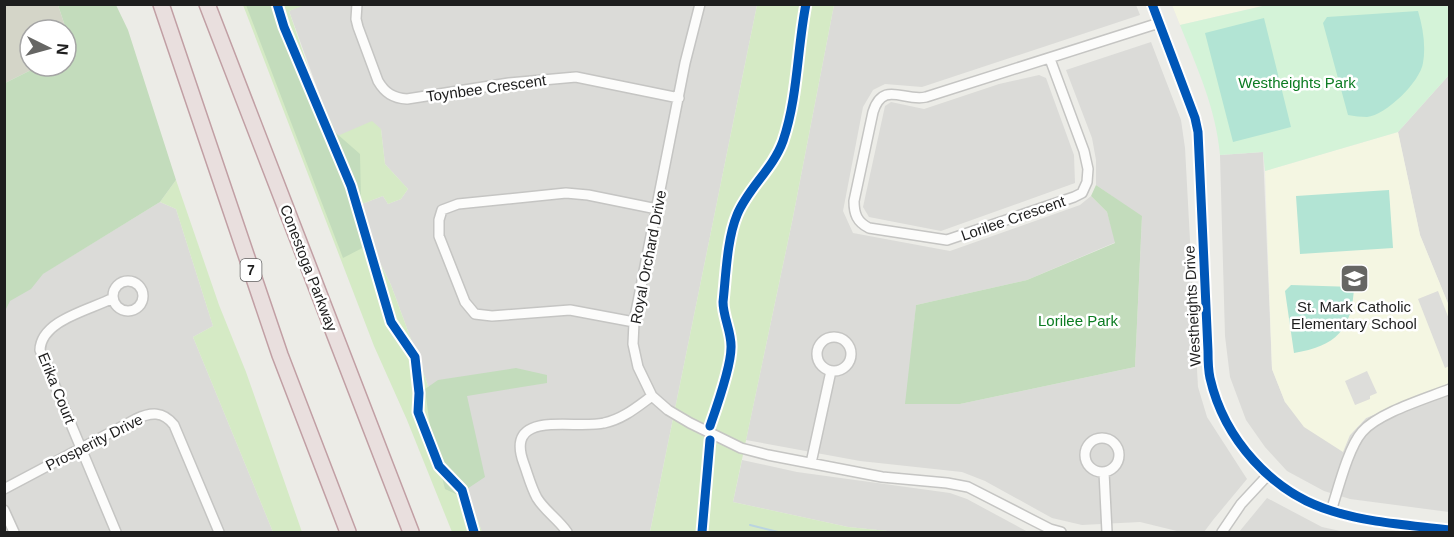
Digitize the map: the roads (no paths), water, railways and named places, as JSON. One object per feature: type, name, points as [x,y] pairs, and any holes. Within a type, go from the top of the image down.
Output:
[{"type":"highway","name":"7","points":[[161,4],[280,355],[348,532]]},
{"type":"highway","name":"Conestoga Parkway","points":[[207,4],[411,532]]},
{"type":"street","name":"Toynbee Crescent","points":[[357,4],[358,27],[378,81],[396,98],[406,99],[509,83],[576,77],[679,98]]},
{"type":"street","name":"Royal Orchard Drive","points":[[700,4],[685,63],[634,322],[633,344],[638,367],[652,396],[668,410],[690,423],[741,448],[882,477],[948,483],[968,488],[1050,530],[1061,532]]},
{"type":"street","name":"Westheights Drive","points":[[1152,4],[1195,118],[1198,132],[1210,377],[1220,408],[1242,447],[1267,476],[1301,498],[1331,511],[1370,520],[1449,530]]},
{"type":"street","name":"Lorilee Crescent","points":[[1050,59],[1084,151],[1088,169],[1082,193],[947,240],[869,228],[858,221],[854,201],[873,112],[882,96],[893,94],[920,99],[1159,23]]},
{"type":"street","points":[[634,322],[570,310],[492,316],[475,314],[468,309],[465,302],[440,236],[439,220],[442,210],[458,204],[566,193],[588,195],[657,209]]},
{"type":"street","name":"Erika Court","points":[[81,448],[43,359],[40,344],[44,335],[55,326],[113,298]]},
{"type":"street","points":[[810,463],[831,371]]},
{"type":"street","points":[[1331,511],[1352,450],[1361,433],[1374,421],[1449,389]]},
{"type":"street","points":[[567,532],[536,495],[520,454],[521,436],[527,430],[544,424],[604,423],[625,416],[652,396]]},
{"type":"street","name":"Prosperity Drive","points":[[4,489],[144,415],[163,414],[174,425],[219,532]]},
{"type":"street","points":[[81,448],[117,532]]},
{"type":"street","points":[[1104,472],[1107,532]]},
{"type":"street","points":[[1222,532],[1241,504],[1267,476]]},
{"type":"street","points":[[4,510],[14,532]]},
{"type":"waterway","points":[[750,525],[778,532]]},
{"type":"place","name":"St. Mark Catholic Elementary School","points":[[1354,279]]},
{"type":"park label","name":"Westheights Park","points":[[1297,82]]},
{"type":"park label","name":"Lorilee Park","points":[[1078,320]]}]
